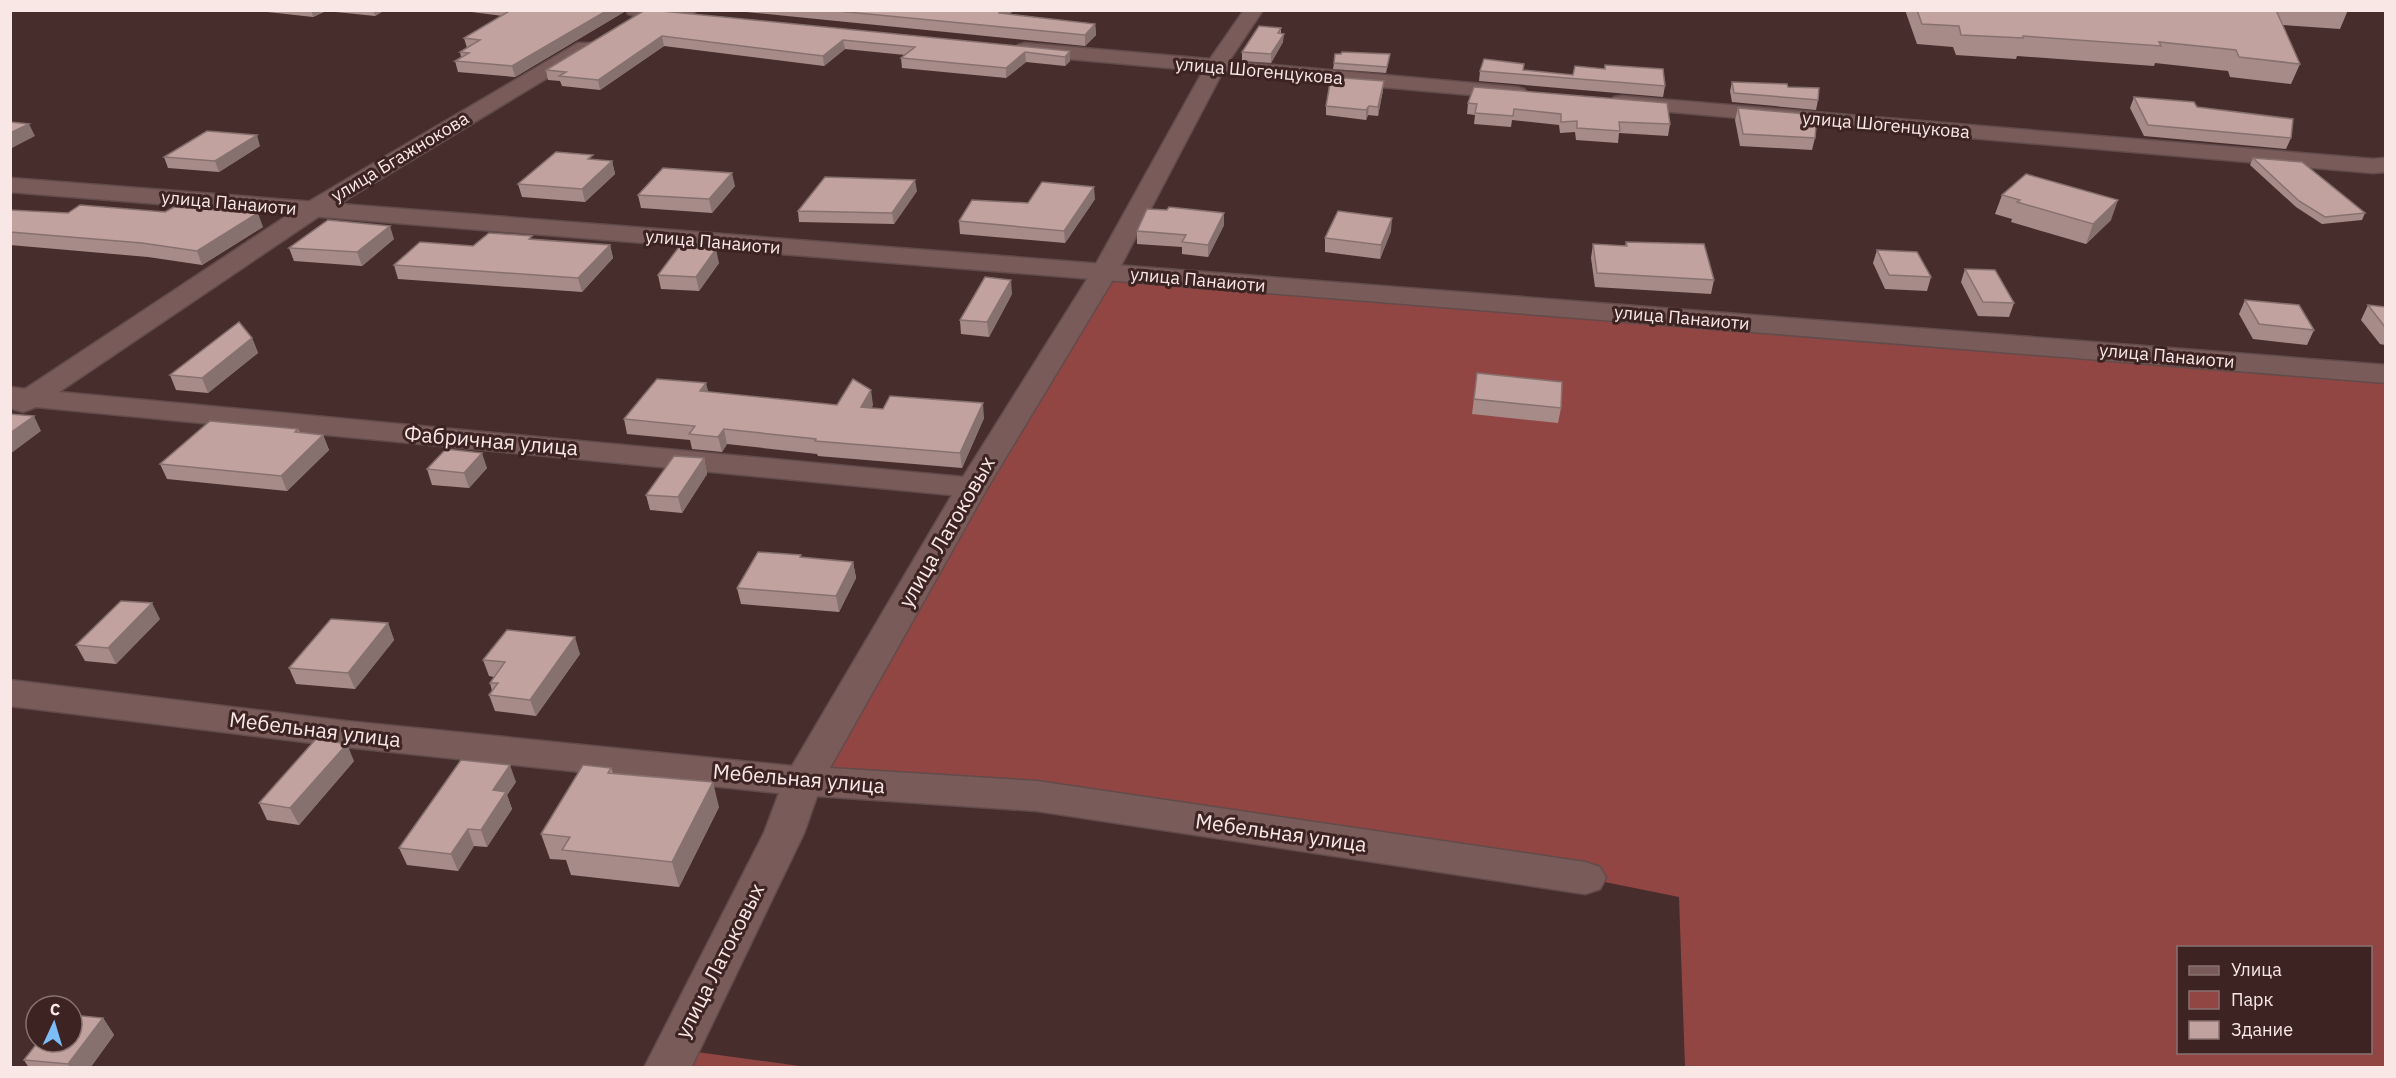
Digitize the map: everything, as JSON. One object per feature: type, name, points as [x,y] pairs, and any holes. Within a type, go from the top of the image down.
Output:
[{"type":"street","name":"улица Латоковых","points":[[667,1068],[784,833],[803,781],[972,487],[1104,273],[1215,67],[1254,10]]},
{"type":"street","points":[[630,18],[703,17]]},
{"type":"street","name":"улица Бгажнокова","points":[[17,402],[312,210],[630,18]]},
{"type":"street","name":"улица Шогенцукова","points":[[1001,46],[1537,95]]},
{"type":"street","name":"улица Шогенцукова","points":[[1597,100],[2373,166],[2385,165]]},
{"type":"street","name":"улица Панаиоти","points":[[10,185],[2385,374]]},
{"type":"street","name":"Фабричная улица","points":[[17,402],[972,487]]},
{"type":"street","name":"Мебельная улица","points":[[10,693],[345,734],[803,781],[1037,796],[1585,878]]},
{"type":"green space","points":[[1104,273],[2385,374],[2385,1067],[1685,1067],[1679,897],[1585,878],[803,781]]},
{"type":"green space","points":[[675,1049],[807,1067],[667,1068]]},
{"type":"building","points":[[511,10],[608,10],[512,66],[455,61],[469,53],[460,52],[480,40],[464,38]]},
{"type":"building","points":[[645,10],[1070,51],[1065,57],[1025,52],[1006,68],[901,58],[915,47],[843,40],[823,56],[662,36],[598,80],[559,76],[566,72],[546,70]]},
{"type":"building","points":[[827,10],[1001,10],[999,13],[1095,24],[1085,35]]},
{"type":"building","points":[[1917,10],[2276,10],[2300,64],[2239,57],[2236,50],[2159,42],[2161,46],[2023,36],[2023,38],[1961,35],[1959,26],[1922,24]]},
{"type":"building","points":[[1259,26],[1281,28],[1278,33],[1284,34],[1271,54],[1242,52]]},
{"type":"building","points":[[1342,52],[1390,54],[1387,67],[1334,63],[1335,54]]},
{"type":"building","points":[[1484,59],[1524,64],[1523,70],[1573,75],[1575,66],[1605,69],[1605,65],[1663,69],[1665,86],[1480,71]]},
{"type":"building","points":[[1331,77],[1384,81],[1378,107],[1369,106],[1366,110],[1326,106]]},
{"type":"building","points":[[1732,82],[1819,88],[1818,100],[1734,93]]},
{"type":"building","points":[[1474,87],[1667,103],[1670,124],[1619,122],[1620,131],[1577,128],[1577,121],[1561,122],[1561,114],[1514,109],[1513,116],[1475,113],[1477,104],[1468,103]]},
{"type":"building","points":[[2134,97],[2194,102],[2197,107],[2293,119],[2291,138],[2148,125]]},
{"type":"building","points":[[1738,108],[1817,115],[1815,138],[1743,134]]},
{"type":"building","points":[[10,122],[29,124],[10,133]]},
{"type":"building","points":[[207,131],[257,135],[215,161],[164,157]]},
{"type":"building","points":[[556,152],[593,155],[588,159],[612,161],[582,189],[518,184]]},
{"type":"building","points":[[2253,158],[2302,162],[2365,213],[2325,217],[2299,201]]},
{"type":"building","points":[[663,168],[732,173],[709,199],[638,195]]},
{"type":"building","points":[[2026,174],[2118,200],[2093,224],[2017,202],[2020,200],[2002,195]]},
{"type":"building","points":[[825,177],[915,180],[892,213],[798,211]]},
{"type":"building","points":[[1042,182],[1094,187],[1064,231],[959,221],[972,200],[1028,203]]},
{"type":"building","points":[[80,205],[165,212],[174,207],[258,213],[197,251],[142,243],[10,232],[10,210],[68,213]]},
{"type":"building","points":[[1169,207],[1224,213],[1208,245],[1182,242],[1186,235],[1137,231],[1147,209],[1167,210]]},
{"type":"building","points":[[1338,211],[1392,218],[1381,245],[1325,238]]},
{"type":"building","points":[[328,220],[390,226],[357,252],[289,248]]},
{"type":"building","points":[[489,233],[532,236],[529,239],[610,245],[578,278],[394,265],[420,242],[473,246]]},
{"type":"building","points":[[1626,242],[1704,244],[1714,280],[1597,273],[1593,244],[1627,246]]},
{"type":"building","points":[[679,247],[716,249],[696,277],[658,275]]},
{"type":"building","points":[[1877,250],[1917,252],[1931,277],[1889,275]]},
{"type":"building","points":[[1965,269],[1995,270],[2014,303],[1983,302]]},
{"type":"building","points":[[985,277],[1011,280],[987,322],[960,320]]},
{"type":"building","points":[[2245,300],[2299,305],[2314,330],[2259,324]]},
{"type":"building","points":[[2368,305],[2385,307],[2385,327]]},
{"type":"building","points":[[239,322],[252,338],[202,378],[170,375]]},
{"type":"building","points":[[1477,373],[1562,382],[1561,408],[1474,399]]},
{"type":"building","points":[[657,379],[706,383],[700,391],[837,405],[853,379],[871,390],[861,407],[883,409],[890,396],[983,403],[960,453],[815,441],[816,439],[724,429],[718,437],[689,434],[695,426],[624,419]]},
{"type":"building","points":[[10,414],[34,416],[10,433]]},
{"type":"building","points":[[210,421],[298,429],[295,432],[323,435],[281,476],[160,464]]},
{"type":"building","points":[[446,449],[482,453],[464,473],[427,469]]},
{"type":"building","points":[[674,456],[704,458],[678,497],[646,495]]},
{"type":"building","points":[[758,552],[853,562],[836,596],[737,588]]},
{"type":"building","points":[[121,601],[152,603],[108,648],[76,645]]},
{"type":"building","points":[[331,619],[388,623],[348,673],[289,668]]},
{"type":"building","points":[[507,630],[575,637],[530,700],[489,695],[498,683],[490,683],[505,662],[483,660]]},
{"type":"building","points":[[316,739],[347,744],[290,808],[259,803]]},
{"type":"building","points":[[461,760],[510,765],[493,790],[506,792],[481,830],[468,829],[451,854],[399,848]]},
{"type":"building","points":[[583,765],[611,768],[608,773],[713,782],[672,862],[562,850],[570,837],[541,834]]},
{"type":"building","points":[[84,1016],[103,1018],[84,1043]]},
{"type":"building","points":[[29,1054],[76,1054],[68,1064],[24,1060]]}]
